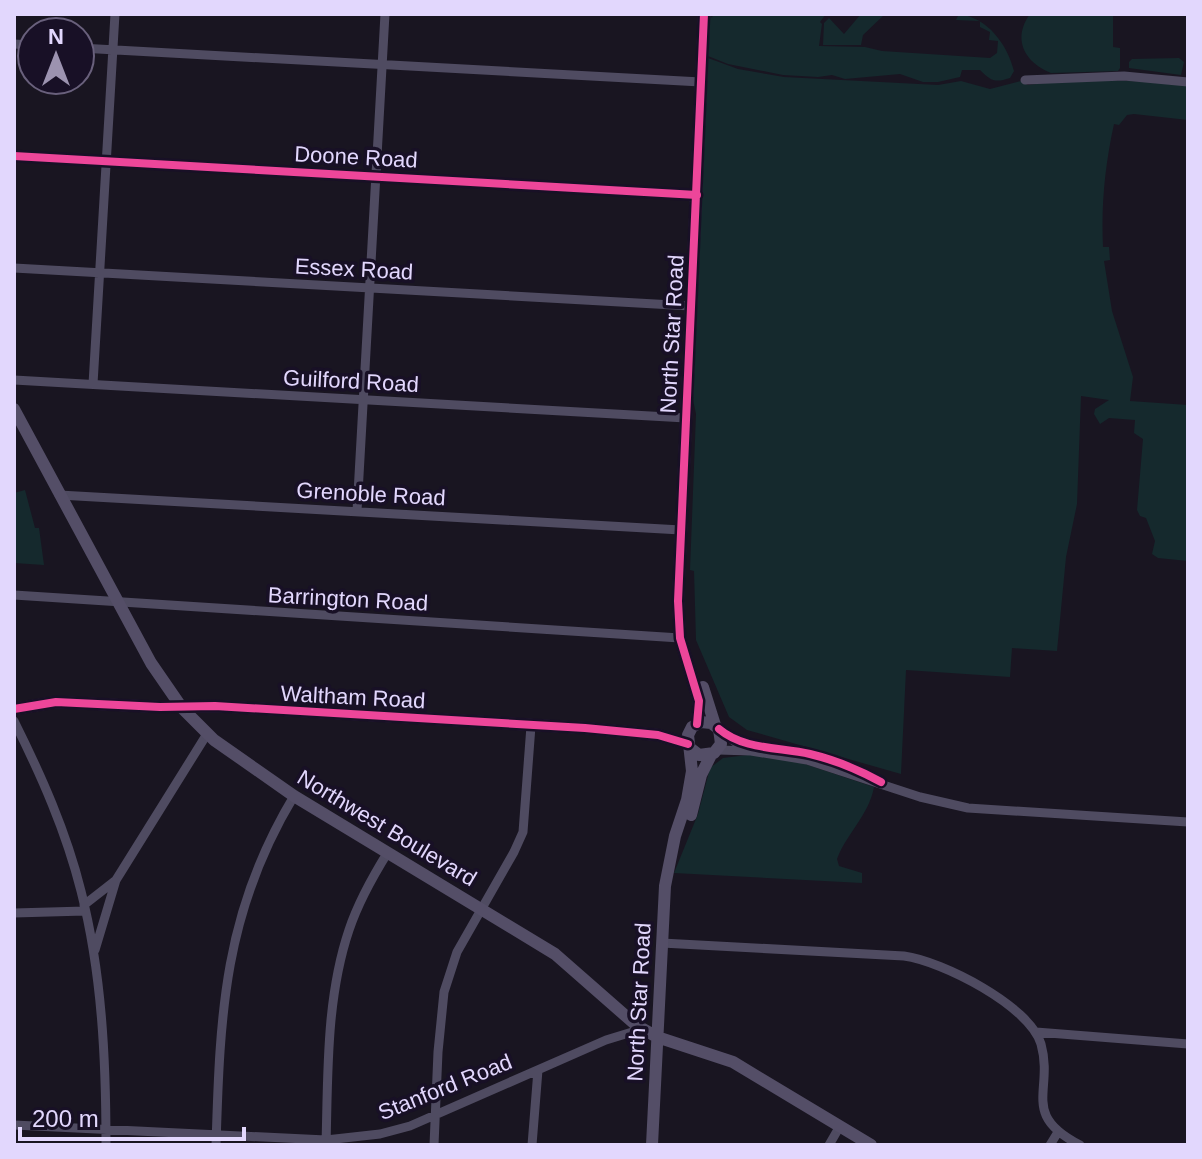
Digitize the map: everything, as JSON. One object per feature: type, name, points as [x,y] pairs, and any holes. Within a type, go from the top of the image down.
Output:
[{"type":"street","points":[[93,384],[115,14]]},
{"type":"street","points":[[357,511],[385,14]]},
{"type":"street","name":"North Star Road","points":[[694,726],[699,701],[680,638],[681,530],[704,14]]},
{"type":"street","points":[[96,49],[701,82]]},
{"type":"street","points":[[1025,80],[1124,76],[1188,82]]},
{"type":"street","name":"Doone Road","points":[[14,156],[697,195]]},
{"type":"street","name":"Essex Road","points":[[14,268],[691,306]]},
{"type":"street","name":"Guilford Road","points":[[14,380],[686,418]]},
{"type":"street","name":"Northwest Boulevard","points":[[14,409],[151,663],[182,708],[207,734],[294,796],[555,954],[642,1029],[657,1037],[733,1062],[871,1145]]},
{"type":"street","name":"Grenoble Road","points":[[59,495],[681,530]]},
{"type":"street","name":"Barrington Road","points":[[14,595],[680,638]]},
{"type":"street","name":"North Star Road","points":[[684,654],[697,671],[717,727]]},
{"type":"street","name":"Waltham Road","points":[[14,709],[56,702],[182,708],[215,706],[658,735],[689,746]]},
{"type":"street","points":[[14,721],[54,806],[85,908],[94,954],[102,1042],[106,1145]]},
{"type":"street","points":[[881,782],[782,755],[714,752],[699,755],[689,746],[688,735],[694,726],[706,722],[735,742],[811,754],[841,763],[920,797],[968,808],[1188,822]]},
{"type":"street","points":[[434,1145],[444,992],[457,952],[523,832],[531,726]]},
{"type":"street","name":"Waltham Road","points":[[658,735],[694,726]]},
{"type":"street","points":[[714,752],[722,740],[717,727]]},
{"type":"street","points":[[94,954],[116,880],[207,734]]},
{"type":"street","name":"North Star Road","points":[[652,1145],[668,861],[687,800],[692,771],[689,746]]},
{"type":"street","name":"North Star Road","points":[[668,861],[692,814],[701,775],[714,752]]},
{"type":"street","points":[[216,1140],[225,991],[234,941],[247,892],[294,796]]},
{"type":"street","points":[[326,1142],[331,1026],[340,962],[349,929],[388,852]]},
{"type":"street","points":[[14,913],[85,908],[116,880]]},
{"type":"street","points":[[662,943],[916,958],[949,970],[1014,1008],[1036,1032],[1042,1051],[1042,1109],[1058,1132],[1080,1145]]},
{"type":"street","name":"Stanford Road","points":[[14,1125],[106,1129],[216,1140],[326,1142],[380,1134],[435,1116],[606,1040],[642,1029]]},
{"type":"street","points":[[1036,1032],[1188,1044]]},
{"type":"street","points":[[532,1145],[538,1070]]},
{"type":"street","points":[[829,1145],[840,1126]]},
{"type":"street","points":[[1050,1145],[1058,1132]]},
{"type":"green space","points":[[710,14],[712,18],[713,14],[826,14],[820,22],[819,46],[990,58],[997,53],[998,41],[989,40],[990,32],[980,27],[980,22],[1001,42],[1014,71],[1010,78],[997,81],[980,70],[962,70],[960,77],[938,82],[923,82],[900,74],[845,79],[832,75],[783,75],[728,64],[708,56]]},
{"type":"green space","points":[[861,14],[885,14],[863,35],[861,45],[823,45],[824,23],[829,18],[844,34]]},
{"type":"green space","points":[[959,14],[979,21],[956,20]]},
{"type":"green space","points":[[1030,14],[1113,14],[1113,47],[1120,48],[1120,68],[1118,71],[1051,73],[1042,68],[1028,56],[1022,41],[1022,32]]},
{"type":"green space","points":[[708,58],[738,69],[784,77],[938,85],[961,81],[990,89],[1025,80],[1027,85],[1108,80],[1188,86],[1188,120],[1134,114],[1127,115],[1119,125],[1114,124],[1104,185],[1103,247],[1109,247],[1110,260],[1104,261],[1112,311],[1133,377],[1130,401],[1188,405],[1188,561],[1158,558],[1152,554],[1155,541],[1146,518],[1140,516],[1137,510],[1143,439],[1134,433],[1135,420],[1109,418],[1100,424],[1094,414],[1095,409],[1109,400],[1081,396],[1077,504],[1066,557],[1057,651],[1012,648],[1010,677],[906,670],[901,774],[747,730],[729,717],[696,640],[694,571],[690,570],[696,414],[692,395]]},
{"type":"green space","points":[[1179,58],[1184,62],[1181,75],[1129,68],[1132,59]]},
{"type":"green space","points":[[25,490],[35,528],[39,528],[44,565],[14,563],[14,493]]},
{"type":"green space","points":[[756,754],[790,759],[874,787],[868,806],[837,859],[839,866],[862,873],[862,883],[674,873],[698,814],[710,768],[723,758]]},
{"type":"cycle path","points":[[697,724],[699,701],[680,638],[678,601],[704,14]]},
{"type":"cycle path","points":[[14,156],[697,195]]},
{"type":"cycle path","points":[[14,709],[56,702],[215,706],[585,728],[658,735],[688,744]]},
{"type":"cycle path","points":[[719,729],[739,741],[829,759],[881,782]]}]
